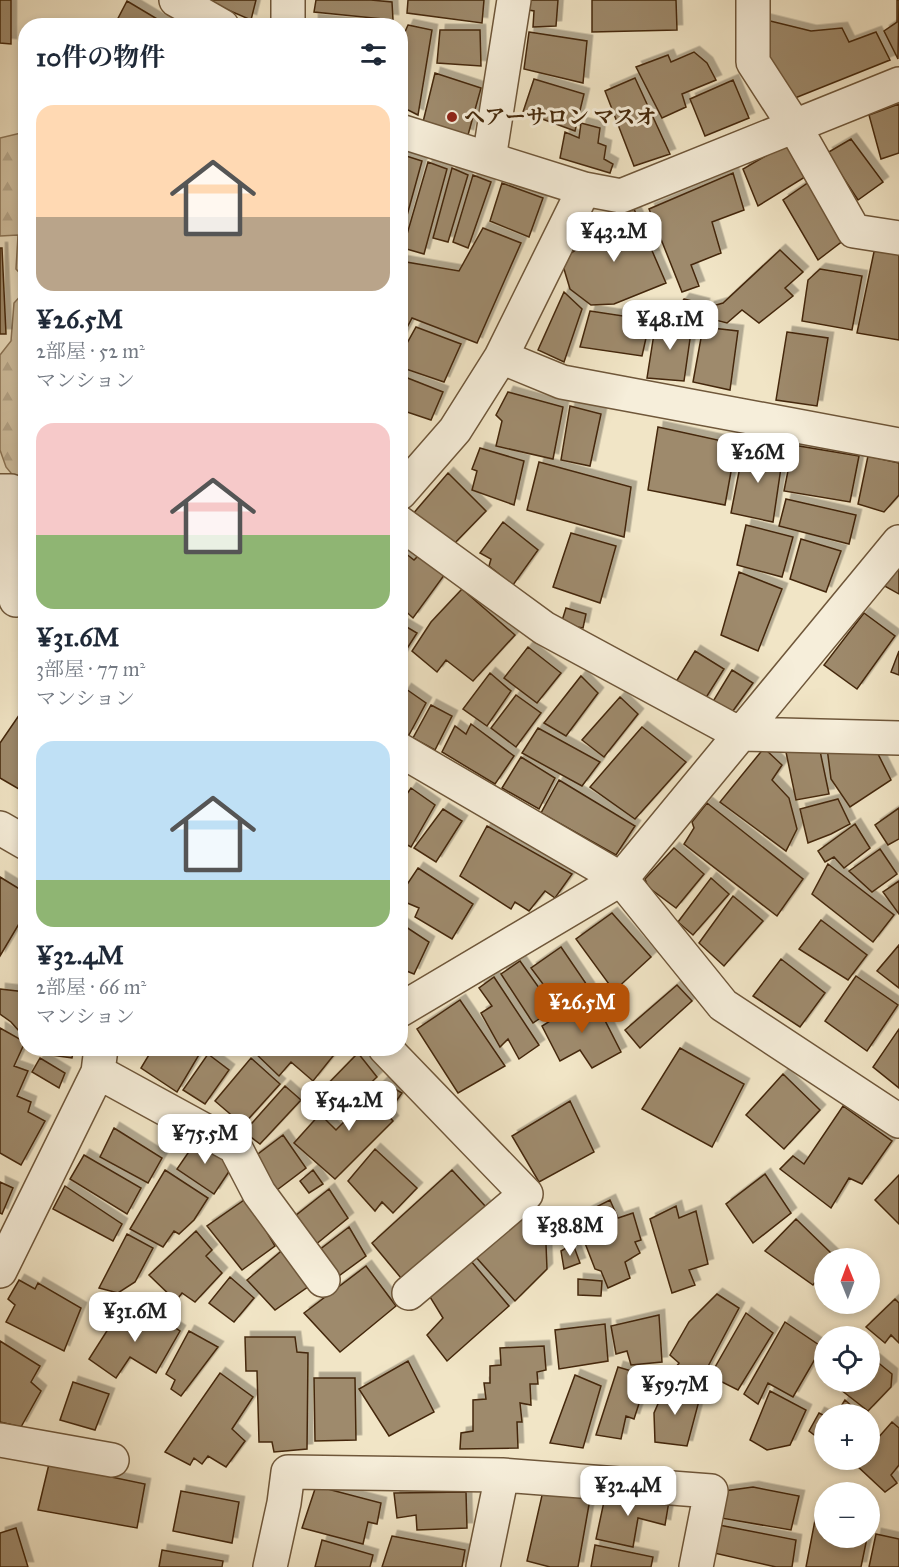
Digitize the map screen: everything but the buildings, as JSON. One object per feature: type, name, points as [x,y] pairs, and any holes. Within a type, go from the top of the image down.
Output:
[{"type":"street","points":[[176,0],[208,18]]},
{"type":"street","points":[[288,0],[288,18]]},
{"type":"street","points":[[489,159],[514,0]]},
{"type":"street","points":[[753,0],[753,62],[795,127],[854,231],[899,238]]},
{"type":"street","points":[[408,134],[584,189],[621,195],[899,84]]},
{"type":"street","points":[[408,485],[455,430],[501,357],[584,189]]},
{"type":"street","points":[[501,357],[562,382],[899,445]]},
{"type":"street","points":[[0,491],[11,491],[16,600]]},
{"type":"street","points":[[408,529],[544,627],[740,734],[897,742]]},
{"type":"street","points":[[408,1005],[621,879],[899,542]]},
{"type":"street","points":[[408,755],[621,879],[723,1005],[899,1121]]},
{"type":"street","points":[[0,828],[18,838]]},
{"type":"street","points":[[393,1056],[526,1194],[409,1293]]},
{"type":"street","points":[[0,1271],[99,1060],[235,1147],[259,1193],[323,1280]]},
{"type":"street","points":[[0,1440],[112,1460]]},
{"type":"street","points":[[270,1567],[284,1503],[288,1472],[501,1475],[711,1491],[696,1567]]},
{"type":"street","points":[[483,1567],[501,1475]]},
{"type":"green space","points":[[18,134],[18,235],[0,236],[0,138]]},
{"type":"green space","points":[[18,235],[18,271],[16,269]]},
{"type":"green space","points":[[18,299],[18,482],[6,467],[0,450],[0,355],[11,341],[14,303]]},
{"type":"place","name":"ヘアーサロン マスオ","points":[[452,117]]}]
